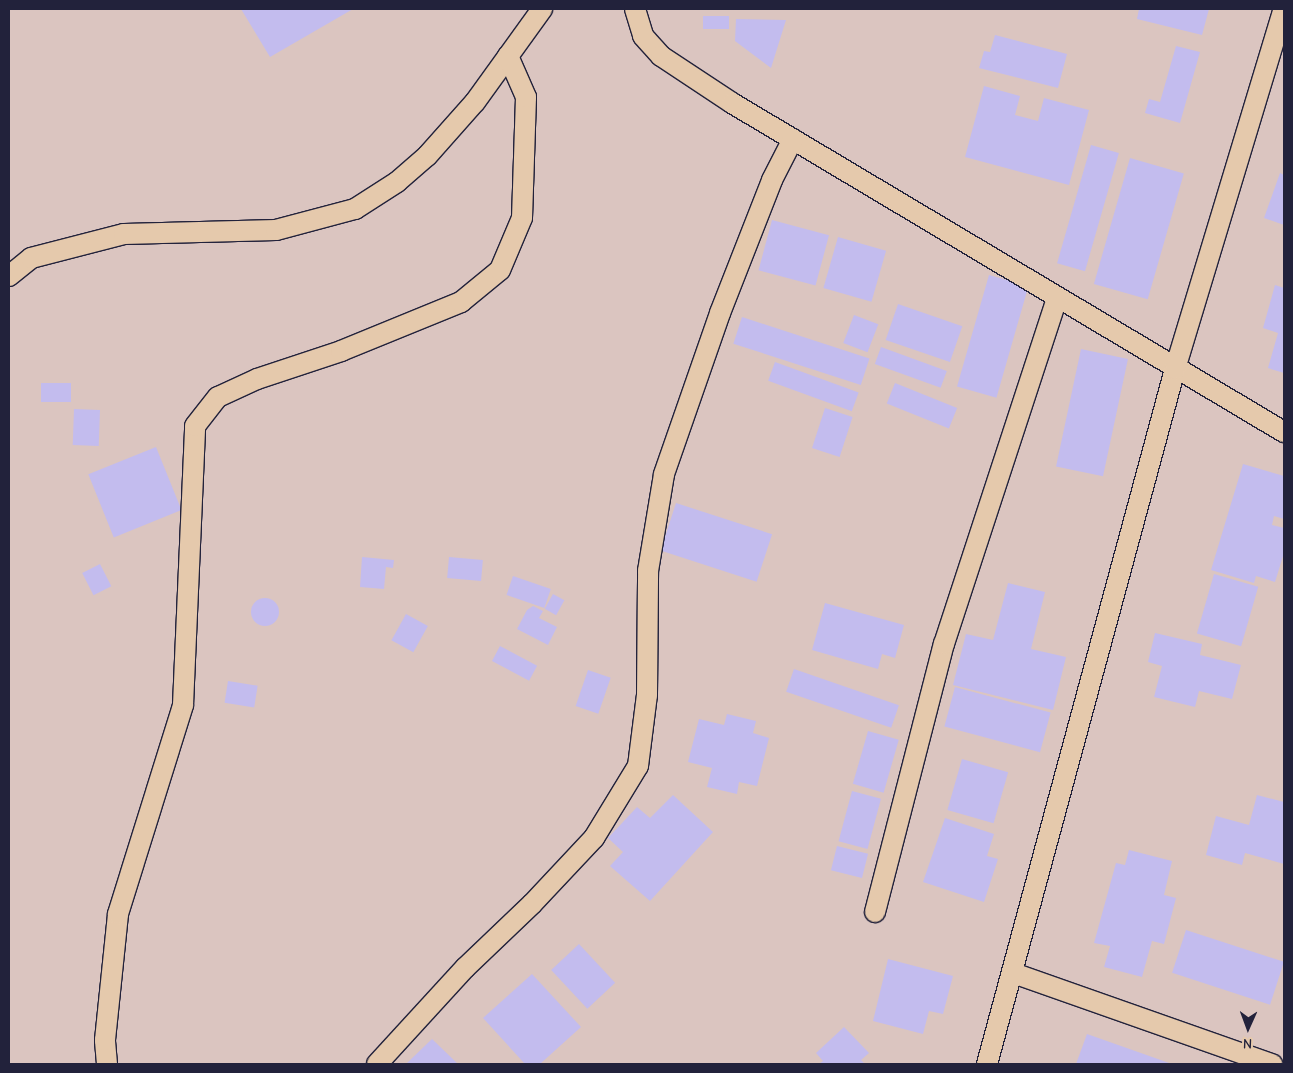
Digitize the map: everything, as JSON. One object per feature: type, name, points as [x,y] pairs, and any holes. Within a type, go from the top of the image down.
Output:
[{"type":"street","points":[[9,276],[30,258],[124,234],[276,230],[355,209],[397,182],[426,156],[474,102],[542,9]]},
{"type":"street","points":[[635,9],[643,36],[660,56],[1057,298],[1284,432]]},
{"type":"street","points":[[987,1064],[1175,369],[1284,9]]},
{"type":"street","points":[[106,1064],[104,1040],[118,914],[183,705],[195,426],[218,397],[257,379],[341,351],[461,302],[500,270],[522,218],[526,97],[508,56]]},
{"type":"street","points":[[377,1064],[466,968],[532,904],[594,838],[638,766],[646,695],[648,571],[664,474],[720,313],[772,180],[794,139]]},
{"type":"street","points":[[875,912],[944,644],[1057,298]]},
{"type":"street","points":[[1013,972],[1272,1064]]},
{"type":"building","points":[[241,9],[353,9],[270,57]]},
{"type":"building","points":[[1139,9],[1209,9],[1202,35],[1137,19]]},
{"type":"building","points":[[703,16],[729,16],[729,29],[703,29]]},
{"type":"building","points":[[736,19],[786,20],[771,68],[735,41]]},
{"type":"building","points":[[995,35],[1067,54],[1058,88],[979,68],[984,51],[990,52]]},
{"type":"building","points":[[1176,46],[1200,52],[1180,123],[1145,113],[1149,99],[1160,102]]},
{"type":"building","points":[[984,86],[1020,96],[1015,115],[1038,121],[1044,98],[1089,110],[1069,185],[965,157]]},
{"type":"building","points":[[1091,145],[1119,153],[1085,271],[1057,263]]},
{"type":"building","points":[[1130,158],[1184,173],[1148,299],[1094,284]]},
{"type":"building","points":[[1280,173],[1284,175],[1284,225],[1264,218]]},
{"type":"building","points":[[772,220],[829,235],[816,285],[759,270]]},
{"type":"building","points":[[838,237],[886,251],[871,302],[823,288]]},
{"type":"building","points":[[989,275],[1028,286],[996,398],[957,387]]},
{"type":"building","points":[[1275,285],[1284,288],[1284,373],[1268,368],[1278,333],[1263,328]]},
{"type":"building","points":[[898,304],[962,326],[950,362],[886,340]]},
{"type":"building","points":[[854,315],[878,324],[868,352],[843,343]]},
{"type":"building","points":[[742,317],[869,358],[861,385],[733,344]]},
{"type":"building","points":[[881,347],[947,371],[941,388],[875,364]]},
{"type":"building","points":[[1081,349],[1128,359],[1103,476],[1056,466]]},
{"type":"building","points":[[775,362],[859,392],[852,411],[768,381]]},
{"type":"building","points":[[41,383],[71,383],[71,402],[41,402]]},
{"type":"building","points":[[895,383],[957,408],[949,428],[887,403]]},
{"type":"building","points":[[825,408],[853,417],[840,457],[812,448]]},
{"type":"building","points":[[74,409],[100,410],[99,446],[73,445]]},
{"type":"building","points":[[156,447],[181,510],[114,537],[88,474]]},
{"type":"building","points":[[1243,464],[1284,476],[1284,519],[1274,516],[1272,525],[1284,528],[1284,553],[1275,582],[1256,576],[1254,583],[1211,570]]},
{"type":"building","points":[[676,503],[772,534],[757,582],[661,551]]},
{"type":"building","points":[[362,557],[394,560],[393,568],[386,567],[384,589],[360,587]]},
{"type":"building","points":[[449,557],[483,560],[481,581],[447,578]]},
{"type":"building","points":[[100,564],[111,586],[94,595],[82,573]]},
{"type":"building","points":[[1214,574],[1258,587],[1241,646],[1197,634]]},
{"type":"building","points":[[513,576],[551,589],[544,608],[506,595]]},
{"type":"building","points":[[1008,583],[1045,592],[1031,649],[1066,657],[1053,710],[953,685],[966,634],[993,640]]},
{"type":"building","points":[[553,594],[564,600],[556,615],[545,609]]},
{"type":"building","points":[[265,598],[275,602],[279,612],[275,622],[265,626],[255,622],[251,612],[255,602]]},
{"type":"building","points":[[825,603],[904,625],[895,658],[882,654],[878,669],[812,650]]},
{"type":"building","points":[[533,606],[543,611],[539,618],[557,627],[548,645],[517,629],[527,610]]},
{"type":"building","points":[[406,614],[428,626],[413,652],[391,640]]},
{"type":"building","points":[[1155,633],[1202,644],[1200,655],[1241,665],[1232,699],[1199,691],[1195,707],[1154,697],[1162,666],[1148,662]]},
{"type":"building","points":[[500,646],[537,666],[529,681],[492,661]]},
{"type":"building","points":[[794,669],[899,705],[891,728],[786,692]]},
{"type":"building","points":[[588,670],[611,678],[598,714],[576,706]]},
{"type":"building","points":[[228,681],[258,686],[254,707],[225,703]]},
{"type":"building","points":[[955,687],[1051,713],[1040,752],[944,727]]},
{"type":"building","points":[[727,714],[756,721],[753,733],[769,738],[757,786],[739,782],[737,794],[707,787],[712,768],[688,762],[699,719],[724,725]]},
{"type":"building","points":[[868,731],[899,740],[884,793],[853,784]]},
{"type":"building","points":[[962,759],[1008,772],[994,823],[947,810]]},
{"type":"building","points":[[852,791],[881,799],[868,849],[839,841]]},
{"type":"building","points":[[673,795],[713,832],[650,901],[610,866],[623,852],[608,838],[637,807],[650,818]]},
{"type":"building","points":[[1257,795],[1284,802],[1284,864],[1245,853],[1242,865],[1206,855],[1216,816],[1249,825]]},
{"type":"building","points":[[945,818],[994,834],[987,856],[998,859],[984,902],[923,882]]},
{"type":"building","points":[[837,846],[868,854],[862,878],[831,870]]},
{"type":"building","points":[[1129,850],[1172,861],[1164,895],[1176,898],[1164,944],[1152,941],[1142,977],[1104,967],[1110,946],[1094,943],[1116,863],[1125,865]]},
{"type":"building","points":[[1186,930],[1284,962],[1270,1005],[1172,973]]},
{"type":"building","points":[[579,944],[615,983],[587,1009],[551,970]]},
{"type":"building","points":[[888,959],[953,976],[943,1014],[929,1011],[923,1034],[873,1021]]},
{"type":"building","points":[[532,974],[581,1027],[540,1064],[525,1064],[483,1018]]},
{"type":"building","points":[[844,1027],[869,1053],[861,1060],[865,1064],[819,1064],[823,1061],[816,1053]]},
{"type":"building","points":[[1087,1034],[1172,1064],[1076,1064]]},
{"type":"building","points":[[432,1039],[458,1064],[406,1064]]}]
